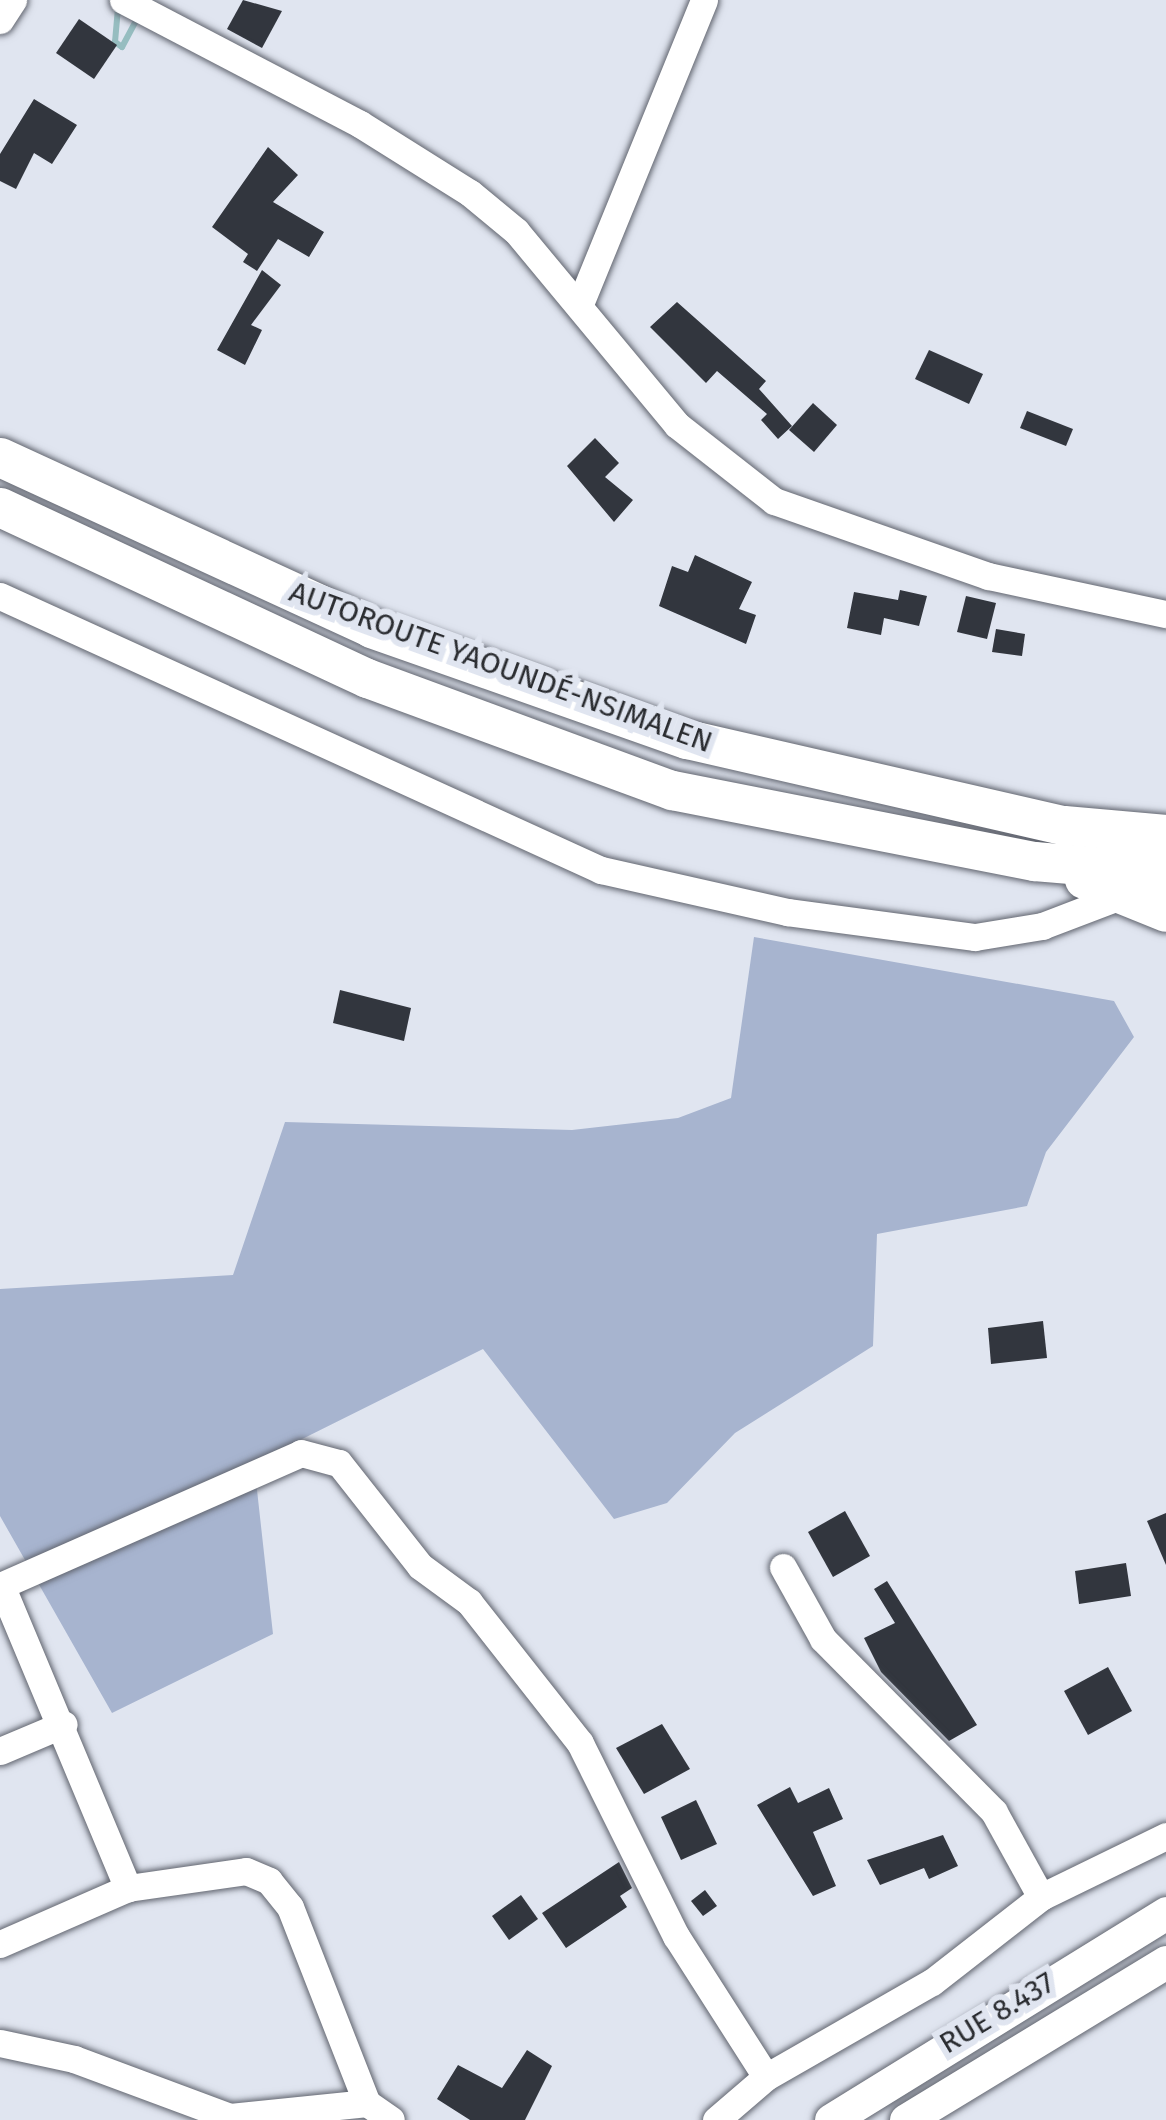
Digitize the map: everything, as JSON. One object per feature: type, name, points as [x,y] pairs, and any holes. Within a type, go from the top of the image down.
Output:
[{"type":"highway","name":"AUTOROUTE YAOUNDÉ-NSIMALEN","points":[[0,458],[371,628],[641,723],[1064,825],[1166,834]]},
{"type":"highway","name":"AUTOROUTE YAOUNDÉ-NSIMALEN","points":[[0,508],[367,678],[672,790],[1034,862],[1166,872]]},
{"type":"highway","points":[[1064,825],[1166,814]]},
{"type":"highway","points":[[1034,862],[1166,912]]},
{"type":"main road","name":"RUE 8.437","points":[[831,2120],[1166,1912]]},
{"type":"main road","name":"RUE 8.437","points":[[906,2120],[1166,1962]]},
{"type":"street","points":[[0,20],[13,0]]},
{"type":"street","points":[[123,0],[430,166],[516,231],[677,424],[774,500],[988,575],[1166,614]]},
{"type":"street","points":[[580,304],[704,0]]},
{"type":"street","points":[[0,596],[601,870],[787,912],[975,937],[1042,926],[1126,894]]},
{"type":"street","points":[[128,1888],[64,1724],[0,1586],[301,1453],[339,1463],[420,1566],[469,1602],[580,1743],[676,1936],[766,2077]]},
{"type":"street","points":[[783,1567],[823,1639],[994,1812],[1041,1897]]},
{"type":"street","points":[[0,1751],[64,1724]]},
{"type":"street","points":[[716,2120],[766,2077],[932,1982],[1041,1897],[1166,1836]]},
{"type":"street","points":[[0,1944],[128,1888],[214,1871],[246,1871],[269,1881],[290,1907],[367,2103],[391,2120]]},
{"type":"street","points":[[0,2043],[74,2059],[230,2117],[367,2103]]},
{"type":"shaded area","points":[[754,937],[1114,1001],[1134,1037],[1046,1152],[1027,1206],[877,1234],[873,1346],[735,1433],[667,1503],[614,1519],[483,1349],[254,1463],[273,1634],[112,1713],[0,1516],[0,1289],[233,1275],[285,1122],[572,1130],[678,1118],[731,1098]]},
{"type":"building","points":[[243,0],[282,11],[262,48],[227,29]]},
{"type":"building","points":[[79,19],[117,45],[94,79],[56,53]]},
{"type":"building","points":[[34,99],[77,125],[52,164],[34,153],[16,189],[0,181],[0,154]]},
{"type":"building","points":[[268,147],[298,175],[273,202],[324,232],[309,257],[278,239],[257,271],[243,262],[248,254],[212,227]]},
{"type":"building","points":[[262,270],[281,285],[251,325],[262,330],[245,365],[217,350]]},
{"type":"building","points":[[677,302],[766,381],[759,389],[792,426],[778,439],[761,420],[767,414],[717,371],[706,383],[650,327]]},
{"type":"building","points":[[929,350],[983,374],[969,404],[915,379]]},
{"type":"building","points":[[813,403],[837,425],[814,452],[789,430]]},
{"type":"building","points":[[1027,411],[1073,429],[1066,446],[1020,428]]},
{"type":"building","points":[[595,438],[619,463],[605,477],[633,500],[614,522],[567,466]]},
{"type":"building","points":[[695,555],[752,582],[739,609],[756,615],[746,644],[659,606],[672,566],[688,572]]},
{"type":"building","points":[[900,590],[927,596],[919,626],[884,618],[881,635],[847,628],[854,592],[898,600]]},
{"type":"building","points":[[966,596],[996,603],[987,639],[957,632]]},
{"type":"building","points":[[996,629],[1025,634],[1022,656],[992,652]]},
{"type":"building","points":[[340,990],[411,1008],[404,1041],[333,1023]]},
{"type":"building","points":[[1043,1321],[1047,1358],[991,1364],[988,1328]]},
{"type":"building","points":[[845,1511],[870,1556],[833,1577],[808,1532]]},
{"type":"building","points":[[1166,1513],[1166,1565],[1147,1521]]},
{"type":"building","points":[[1126,1563],[1131,1596],[1079,1604],[1075,1571]]},
{"type":"building","points":[[887,1581],[977,1725],[949,1741],[881,1672],[864,1638],[895,1623],[874,1589]]},
{"type":"building","points":[[1108,1667],[1132,1711],[1088,1735],[1064,1691]]},
{"type":"building","points":[[662,1724],[690,1769],[644,1794],[616,1748]]},
{"type":"building","points":[[790,1787],[798,1803],[829,1788],[843,1819],[813,1832],[836,1886],[813,1896],[757,1805]]},
{"type":"building","points":[[696,1800],[717,1844],[681,1860],[661,1817]]},
{"type":"building","points":[[943,1835],[958,1866],[929,1879],[924,1868],[880,1885],[867,1860]]},
{"type":"building","points":[[619,1862],[632,1888],[620,1896],[627,1907],[566,1948],[542,1913]]},
{"type":"building","points":[[705,1890],[717,1906],[703,1916],[691,1901]]},
{"type":"building","points":[[521,1895],[538,1919],[509,1940],[492,1916]]},
{"type":"building","points":[[527,2050],[552,2066],[525,2120],[470,2120],[437,2099],[458,2065],[502,2088]]},
{"type":"waterway","points":[[118,4],[138,17],[122,47],[115,42],[118,4]]}]
